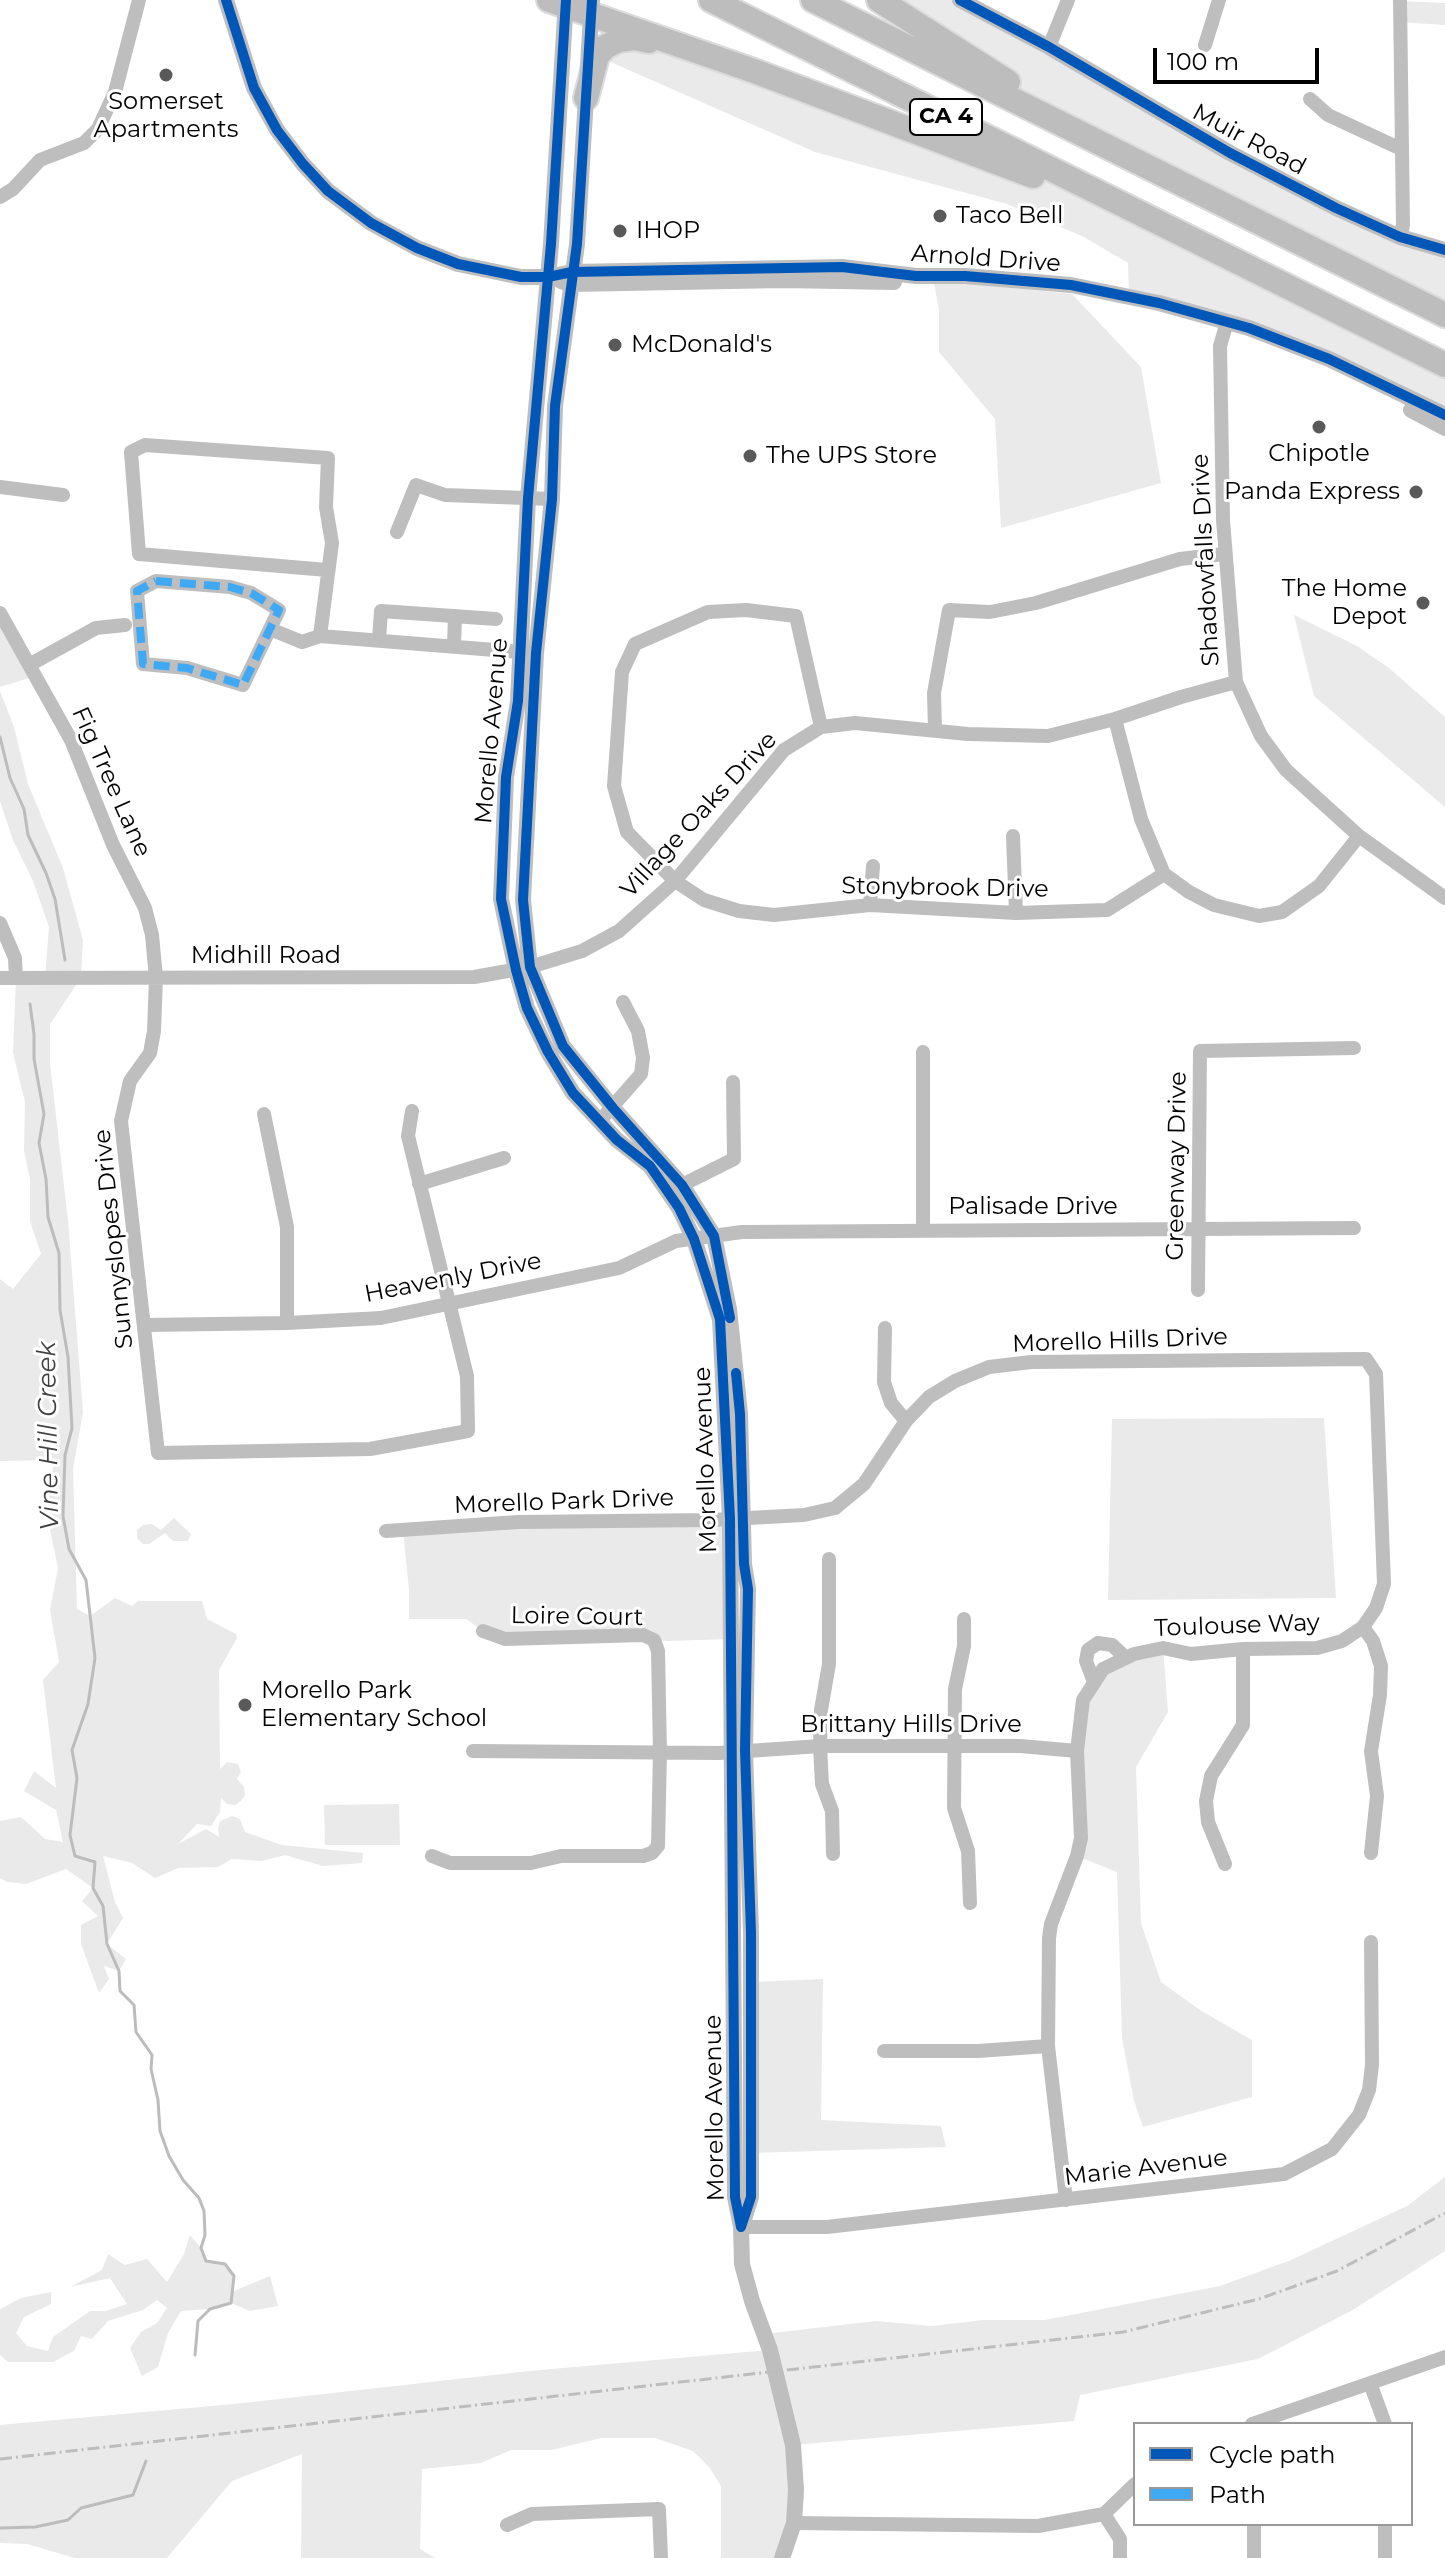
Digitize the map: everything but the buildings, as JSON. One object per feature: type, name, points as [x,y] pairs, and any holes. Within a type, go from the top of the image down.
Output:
[{"type":"highway","name":"CA 4","points":[[711,0],[1445,365]]},
{"type":"highway","name":"CA 4","points":[[813,0],[1445,315]]},
{"type":"highway","points":[[879,0],[1107,147]]},
{"type":"highway","points":[[560,2],[591,6],[673,43],[939,139],[1180,234]]},
{"type":"highway","points":[[586,98],[597,56],[605,47],[619,40],[634,38],[673,43]]},
{"type":"street","points":[[0,197],[13,189],[40,160],[84,143],[98,129],[115,92],[139,0]]},
{"type":"street","name":"Arnold Drive","points":[[226,0],[242,56],[264,108],[293,153],[328,191],[371,223],[417,248],[458,264],[521,277],[572,278],[783,267],[867,268],[916,276],[965,276],[1071,285],[1144,300],[1329,359],[1445,415]]},
{"type":"street","name":"Muir Road","points":[[960,0],[1049,47],[1230,153],[1349,215],[1400,237],[1445,250]]},
{"type":"street","points":[[1049,47],[1068,0]]},
{"type":"street","points":[[1205,45],[1219,0]]},
{"type":"street","points":[[1400,0],[1403,225],[1400,237]]},
{"type":"street","name":"Morello Avenue","points":[[560,2],[548,277],[528,498],[529,653],[523,968],[527,1008],[548,1052],[573,1093],[617,1140],[650,1166],[679,1208],[694,1239],[720,1319],[737,1518],[748,1589],[738,1751],[735,2197],[741,2227],[742,2264],[770,2350],[793,2445],[796,2490],[794,2523],[782,2558]]},
{"type":"street","name":"Morello Avenue","points":[[591,6],[577,244],[555,406],[552,499],[529,653],[506,777],[501,899],[523,968],[563,1046],[682,1185],[714,1236],[729,1309],[739,1399],[737,1518]]},
{"type":"street","points":[[1310,99],[1328,115],[1401,149]]},
{"type":"street","name":"Arnold Drive","points":[[1226,325],[1330,368],[1445,428]]},
{"type":"street","name":"Shadowfalls Drive","points":[[1226,325],[1220,346],[1224,554],[1236,682],[1261,736],[1286,770],[1359,836],[1445,898]]},
{"type":"street","points":[[320,636],[332,543],[326,507],[328,458],[145,445],[131,452],[139,554],[327,570]]},
{"type":"street","points":[[397,532],[416,485],[445,495],[552,499]]},
{"type":"street","points":[[0,487],[63,495]]},
{"type":"street","points":[[935,729],[934,693],[949,610],[990,612],[1020,606],[1180,559],[1224,554]]},
{"type":"street","points":[[156,581],[230,587],[251,593],[279,610],[270,629],[243,685],[187,668],[143,664],[137,591],[156,581]]},
{"type":"street","name":"Stonybrook Drive","points":[[821,727],[796,616],[746,610],[708,612],[635,644],[622,672],[614,786],[627,832],[675,881],[704,900],[739,911],[774,915],[870,905],[1016,913],[1107,910],[1164,874]]},
{"type":"street","points":[[379,640],[381,611],[496,619]]},
{"type":"street","name":"Fig Tree Lane","points":[[0,613],[71,740],[113,845],[145,908],[152,935],[156,978]]},
{"type":"street","points":[[454,646],[455,616]]},
{"type":"street","points":[[29,665],[96,628],[125,625]]},
{"type":"street","points":[[270,629],[302,642],[320,636],[529,653]]},
{"type":"street","name":"Village Oaks Drive","points":[[523,968],[582,951],[619,931],[675,881],[784,750],[821,727],[855,723],[968,734],[1048,736],[1236,682]]},
{"type":"street","points":[[1115,719],[1141,819],[1164,874],[1214,905],[1259,916],[1282,912],[1319,886],[1359,836]]},
{"type":"street","points":[[1013,836],[1016,913]]},
{"type":"street","points":[[870,905],[873,866]]},
{"type":"street","points":[[0,923],[15,958],[16,978]]},
{"type":"street","name":"Midhill Road","points":[[0,978],[474,977],[523,968]]},
{"type":"street","name":"Sunnyslopes Drive","points":[[156,978],[150,1053],[130,1081],[121,1121],[158,1453],[370,1449],[468,1431],[467,1376],[448,1304]]},
{"type":"street","points":[[599,1121],[641,1074],[643,1058],[638,1031],[623,1002]]},
{"type":"street","name":"Greenway Drive","points":[[1198,1290],[1200,1051],[1354,1048]]},
{"type":"street","points":[[923,1052],[923,1229]]},
{"type":"street","points":[[682,1185],[734,1159],[733,1082]]},
{"type":"street","points":[[412,1111],[408,1136],[448,1304]]},
{"type":"street","points":[[264,1114],[287,1227],[287,1323]]},
{"type":"street","points":[[419,1184],[504,1158]]},
{"type":"street","name":"Palisade Drive","points":[[714,1236],[742,1232],[923,1229],[1354,1228]]},
{"type":"street","name":"Heavenly Drive","points":[[146,1325],[381,1318],[619,1268],[676,1241],[714,1236]]},
{"type":"street","points":[[885,1328],[884,1382],[891,1403],[906,1421]]},
{"type":"street","name":"Morello Hills Drive","points":[[737,1518],[804,1515],[835,1508],[864,1484],[906,1421],[929,1397],[955,1381],[989,1367],[1031,1362],[1366,1359],[1376,1374],[1384,1584],[1376,1608],[1363,1627]]},
{"type":"street","name":"Morello Park Drive","points":[[386,1531],[518,1522],[737,1518]]},
{"type":"street","points":[[829,1559],[829,1664],[821,1710],[820,1746],[822,1784],[832,1811],[833,1854]]},
{"type":"street","points":[[964,1619],[964,1646],[955,1689],[954,1808],[968,1851],[970,1903]]},
{"type":"street","points":[[1363,1627],[1373,1641],[1381,1666],[1371,1751],[1377,1796],[1371,1853]]},
{"type":"street","name":"Toulouse Way","points":[[1094,1682],[1103,1669],[1126,1658],[1163,1648],[1191,1654],[1243,1649],[1317,1648],[1342,1641],[1363,1627]]},
{"type":"street","name":"Loire Court","points":[[483,1631],[505,1639],[643,1635],[654,1640],[658,1651],[660,1752]]},
{"type":"street","points":[[1066,2200],[1048,2046],[1049,1938],[1081,1838],[1077,1751],[1083,1700],[1094,1682],[1086,1661],[1088,1650],[1098,1643],[1112,1645],[1126,1658]]},
{"type":"street","points":[[1225,1864],[1208,1822],[1206,1801],[1211,1776],[1243,1725],[1243,1649]]},
{"type":"street","name":"Brittany Hills Drive","points":[[473,1751],[660,1752],[820,1746],[1020,1746],[1077,1751]]},
{"type":"street","points":[[432,1856],[450,1863],[531,1863],[561,1856],[643,1856],[652,1853],[658,1846],[660,1833],[660,1752]]},
{"type":"street","name":"Marie Avenue","points":[[741,2227],[827,2227],[1284,2174],[1332,2149],[1359,2115],[1369,2090],[1372,2065],[1371,1942]]},
{"type":"street","points":[[884,2051],[978,2051],[1048,2046]]},
{"type":"street","points":[[1258,2422],[1445,2357]]},
{"type":"street","points":[[1370,2383],[1384,2422]]},
{"type":"street","points":[[794,2523],[1038,2526],[1104,2514],[1133,2486]]},
{"type":"street","points":[[507,2525],[532,2514],[659,2509],[661,2558]]},
{"type":"street","points":[[1104,2514],[1120,2539],[1120,2558]]},
{"type":"street","points":[[1254,2526],[1254,2558]]},
{"type":"street","points":[[1385,2526],[1385,2558]]},
{"type":"shaded area","points":[[879,0],[960,0],[1230,153],[1445,250],[1445,315],[1108,147]]},
{"type":"shaded area","points":[[1400,1],[1445,3],[1445,25],[1399,22]]},
{"type":"shaded area","points":[[634,38],[954,145],[1180,234],[1445,365],[1445,411],[1329,359],[1129,296],[1128,263],[1084,237],[1007,204],[815,152],[597,56]]},
{"type":"shaded area","points":[[934,283],[965,283],[1072,294],[1141,367],[1161,483],[1001,528],[995,419],[939,352],[939,310]]},
{"type":"shaded area","points":[[0,613],[36,676],[0,687]]},
{"type":"shaded area","points":[[1294,615],[1357,646],[1389,668],[1445,717],[1445,807],[1314,696]]},
{"type":"shaded area","points":[[0,691],[14,727],[28,784],[63,868],[83,940],[81,978],[50,1024],[50,1063],[68,1221],[83,1412],[73,1469],[77,1609],[90,1616],[115,1598],[132,1606],[138,1601],[202,1601],[207,1619],[236,1634],[237,1638],[219,1670],[220,1769],[227,1762],[238,1764],[241,1772],[237,1779],[244,1787],[245,1795],[235,1805],[227,1804],[221,1798],[220,1812],[211,1826],[197,1824],[178,1844],[206,1829],[219,1837],[220,1821],[232,1816],[240,1819],[245,1832],[282,1845],[363,1853],[362,1863],[323,1866],[285,1855],[262,1861],[232,1859],[218,1867],[178,1868],[155,1878],[132,1863],[103,1856],[115,1902],[123,1918],[107,1944],[126,1959],[119,1971],[104,1966],[109,1979],[99,1993],[81,1944],[81,1925],[98,1916],[82,1901],[93,1888],[66,1869],[26,1884],[0,1878],[0,1821],[21,1817],[45,1839],[63,1842],[56,1810],[24,1791],[34,1771],[56,1788],[43,1680],[59,1662],[50,1610],[58,1568],[47,1515],[54,1460],[0,1461],[0,1279],[13,1289],[41,1254],[30,1221],[30,1179],[24,1151],[25,1102],[13,1053],[16,978],[45,978],[49,927],[0,801]]},
{"type":"shaded area","points":[[1324,1418],[1336,1598],[1108,1600],[1112,1419]]},
{"type":"shaded area","points":[[174,1518],[191,1534],[188,1541],[173,1541],[165,1533],[149,1544],[143,1544],[137,1538],[137,1530],[143,1525],[152,1524],[161,1530]]},
{"type":"shaded area","points":[[730,1519],[730,1639],[668,1641],[574,1637],[483,1631],[466,1619],[409,1619],[403,1530]]},
{"type":"shaded area","points":[[1163,1648],[1168,1712],[1136,1767],[1141,1923],[1161,1982],[1200,2010],[1252,2040],[1252,2097],[1143,2127],[1134,2101],[1122,2038],[1117,1872],[1077,1856],[1083,1700],[1103,1669]]},
{"type":"shaded area","points":[[399,1804],[400,1845],[325,1845],[324,1805]]},
{"type":"shaded area","points":[[823,1979],[821,2120],[941,2126],[946,2147],[751,2153],[751,1982]]},
{"type":"shaded area","points":[[1445,2177],[1445,2251],[1351,2311],[1258,2359],[1080,2395],[1074,2421],[793,2445],[796,2490],[782,2558],[721,2558],[721,2486],[709,2467],[693,2451],[655,2438],[601,2438],[552,2450],[511,2450],[481,2463],[422,2469],[420,2549],[435,2558],[301,2558],[302,2454],[232,2481],[167,2558],[75,2558],[27,2544],[0,2543],[0,2425],[234,2404],[529,2371],[770,2350],[764,2334],[876,2321],[931,2326],[984,2320],[1045,2320],[1220,2286],[1291,2260],[1407,2206]]},
{"type":"shaded area","points":[[190,2235],[201,2248],[206,2261],[225,2264],[234,2276],[234,2291],[270,2276],[278,2306],[250,2311],[231,2303],[210,2309],[181,2311],[168,2333],[158,2367],[142,2376],[130,2348],[141,2332],[157,2323],[167,2308],[157,2300],[143,2310],[108,2321],[92,2339],[81,2336],[74,2351],[53,2362],[8,2362],[0,2355],[0,2309],[21,2298],[51,2292],[51,2304],[24,2317],[16,2333],[27,2346],[48,2351],[53,2337],[90,2311],[105,2311],[127,2304],[110,2278],[70,2287],[102,2270],[108,2254],[125,2265],[147,2259],[167,2282],[184,2254]]},
{"type":"waterway","name":"Vine Hill Creek","points":[[0,737],[10,778],[24,809],[28,835],[55,899],[65,960]]},
{"type":"waterway","name":"Vine Hill Creek","points":[[30,1004],[34,1059],[44,1114],[39,1143],[46,1179],[48,1217],[59,1253],[60,1310],[68,1357],[72,1428],[65,1455],[63,1516],[69,1549],[86,1580],[95,1658],[88,1704],[72,1750],[77,1778],[70,1835],[75,1856],[95,1862],[93,1888],[103,1906],[107,1944],[119,1971],[120,1991],[134,2005],[136,2032],[152,2055],[151,2069],[158,2100],[160,2131],[169,2156],[183,2180],[199,2198],[204,2211],[205,2235],[201,2248],[206,2261],[225,2264],[234,2276],[231,2303],[210,2309],[198,2321],[195,2355]]},
{"type":"waterway","points":[[0,2528],[35,2527],[68,2520],[81,2508],[133,2495],[146,2461]]},
{"type":"railway","points":[[0,2459],[1123,2332],[1259,2299],[1337,2271],[1445,2213]]},
{"type":"marked path","points":[[156,581],[230,587],[251,593],[279,610],[243,685],[187,668],[143,664],[137,591],[156,581]]},
{"type":"cycle path","points":[[226,0],[254,88],[277,130],[303,164],[328,191],[371,223],[417,248],[458,264],[521,277],[548,277],[572,272],[842,267],[916,276],[965,276],[1071,285],[1159,303],[1249,328],[1329,359],[1445,415]]},
{"type":"cycle path","points":[[566,0],[551,244],[528,498],[518,701],[506,777],[501,899],[527,1008],[548,1052],[573,1093],[617,1140],[650,1166],[679,1208],[694,1239],[720,1319],[730,1519],[735,2197],[741,2227]]},
{"type":"cycle path","points":[[592,0],[577,244],[555,406],[552,499],[536,653],[523,900],[530,967],[563,1046],[682,1185],[714,1236],[730,1318]]},
{"type":"cycle path","points":[[960,0],[1049,47],[1230,153],[1336,208],[1400,237],[1445,250]]},
{"type":"cycle path","points":[[736,1373],[744,1564],[748,1589],[745,1750],[751,1933],[751,2197],[741,2227]]},
{"type":"place","name":"Somerset Apartments","points":[[166,75]]},
{"type":"place","name":"Taco Bell","points":[[940,216]]},
{"type":"place","name":"IHOP","points":[[620,231]]},
{"type":"place","name":"McDonald's","points":[[615,345]]},
{"type":"place","name":"Chipotle","points":[[1319,427]]},
{"type":"place","name":"The UPS Store","points":[[750,456]]},
{"type":"place","name":"Panda Express","points":[[1416,492]]},
{"type":"place","name":"The Home Depot","points":[[1423,603]]},
{"type":"place","name":"Morello Park Elementary School","points":[[245,1705]]}]
